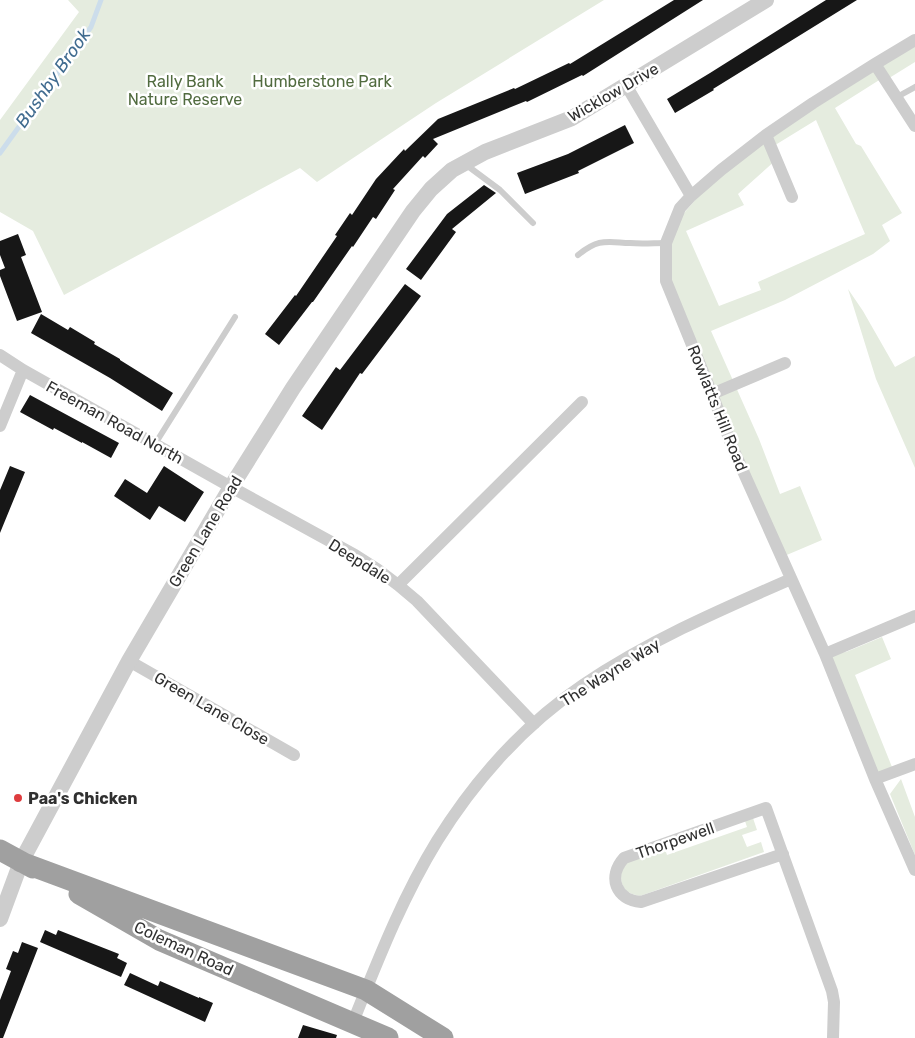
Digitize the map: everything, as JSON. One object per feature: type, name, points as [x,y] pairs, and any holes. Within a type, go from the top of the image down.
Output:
[{"type":"highway","name":"Coleman Road","points":[[0,850],[158,940],[388,1038]]},
{"type":"highway","name":"Coleman Road","points":[[21,862],[366,990],[443,1037]]},
{"type":"street","name":"Wicklow Drive","points":[[458,167],[485,152],[572,118],[766,0]]},
{"type":"street","name":"Rowlatts Hill Road","points":[[915,40],[813,103],[766,135],[691,196],[680,208],[666,243],[666,281],[734,451],[825,654],[875,779],[915,870]]},
{"type":"street","points":[[875,64],[915,126]]},
{"type":"street","points":[[626,86],[691,196]]},
{"type":"street","points":[[766,135],[792,197]]},
{"type":"street","name":"Green Lane Road","points":[[0,919],[21,862],[129,661],[231,487],[293,388],[413,211],[431,189],[458,167]]},
{"type":"street","name":"Freeman Road North","points":[[0,355],[23,370],[231,487]]},
{"type":"street","points":[[712,394],[785,363]]},
{"type":"street","points":[[0,426],[23,370]]},
{"type":"street","points":[[398,585],[582,402]]},
{"type":"street","name":"Deepdale","points":[[231,487],[355,555],[398,585],[417,601],[534,724]]},
{"type":"street","name":"The Wayne Way","points":[[353,1022],[401,906],[436,842],[452,817],[511,746],[534,724],[582,686],[635,653],[678,630],[792,579]]},
{"type":"street","points":[[825,654],[915,616]]},
{"type":"street","name":"Green Lane Close","points":[[129,661],[294,755]]},
{"type":"street","points":[[875,779],[915,764]]},
{"type":"street","name":"Thorpewell","points":[[783,854],[641,902],[634,902],[622,895],[616,882],[616,869],[624,858],[766,808],[783,854],[832,991],[834,1002],[833,1038]]},
{"type":"lane","points":[[897,97],[915,87]]},
{"type":"lane","points":[[458,167],[500,190],[533,223]]},
{"type":"lane","points":[[578,255],[586,249],[603,242],[666,243]]},
{"type":"lane","points":[[155,444],[235,317]]},
{"type":"green space","points":[[68,0],[604,0],[436,103],[317,182],[300,168],[64,295],[33,231],[0,212],[0,120],[79,12]]},
{"type":"green space","points":[[915,40],[915,62],[886,80],[884,77],[835,108],[856,144],[861,146],[902,213],[882,225],[890,241],[873,254],[785,300],[711,331],[759,439],[780,494],[800,486],[822,540],[782,557],[666,281],[672,227],[721,170]],"holes":[[[816,120],[865,234],[758,282],[761,290],[719,306],[686,231],[744,205],[738,194],[777,159],[772,147]]]},
{"type":"green space","points":[[848,289],[895,367],[915,356],[915,468],[876,379]]},
{"type":"green space","points":[[882,637],[891,659],[855,675],[894,772],[875,779],[825,654],[846,652]]},
{"type":"green space","points":[[901,779],[915,817],[915,855],[890,794]]},
{"type":"green space","points":[[753,818],[757,830],[742,835],[747,847],[761,842],[764,852],[640,896],[632,894],[625,889],[621,876],[624,867],[630,861],[665,849],[667,855],[747,827],[745,821]]},
{"type":"building","points":[[674,0],[703,0],[583,76],[527,102],[433,139],[438,144],[425,158],[423,156],[393,189],[395,190],[376,219],[373,217],[313,302],[279,345],[265,334],[296,296],[337,236],[335,235],[350,213],[352,215],[376,179],[404,149],[405,151],[438,119],[515,89],[570,64]]},
{"type":"building","points":[[826,0],[857,0],[675,113],[667,99]]},
{"type":"building","points":[[625,125],[634,143],[578,171],[579,173],[525,194],[517,173],[568,154]]},
{"type":"building","points":[[484,185],[496,193],[452,229],[456,232],[421,280],[406,269],[447,214]]},
{"type":"building","points":[[18,234],[26,255],[21,257],[42,312],[17,321],[0,276],[0,270],[5,268],[0,255],[0,241]]},
{"type":"building","points":[[405,284],[421,296],[362,374],[360,373],[322,430],[302,416],[336,367],[340,370]]},
{"type":"building","points":[[41,314],[68,330],[70,327],[173,393],[162,411],[110,378],[31,333]]},
{"type":"building","points":[[30,395],[119,443],[111,458],[20,412]]},
{"type":"building","points":[[10,466],[25,472],[0,533],[0,490]]},
{"type":"building","points":[[164,466],[204,492],[185,522],[159,506],[150,520],[114,496],[125,479],[147,493]]},
{"type":"building","points":[[45,930],[56,935],[58,930],[119,954],[117,958],[127,963],[121,977],[40,942]]},
{"type":"building","points":[[22,942],[38,948],[3,1038],[0,1038],[0,1000],[11,971],[6,969],[13,951],[18,953]]},
{"type":"building","points":[[130,973],[158,986],[160,981],[213,1003],[205,1022],[124,985]]},
{"type":"building","points":[[303,1025],[337,1035],[336,1038],[298,1038]]},
{"type":"waterway","name":"Bushby Brook","points":[[0,153],[91,27],[101,0]]},
{"type":"place","name":"Paa's Chicken","points":[[18,798]]},
{"type":"park label","name":"Humberstone Park","points":[[322,81]]},
{"type":"park label","name":"Rally Bank Nature Reserve","points":[[185,90]]}]
